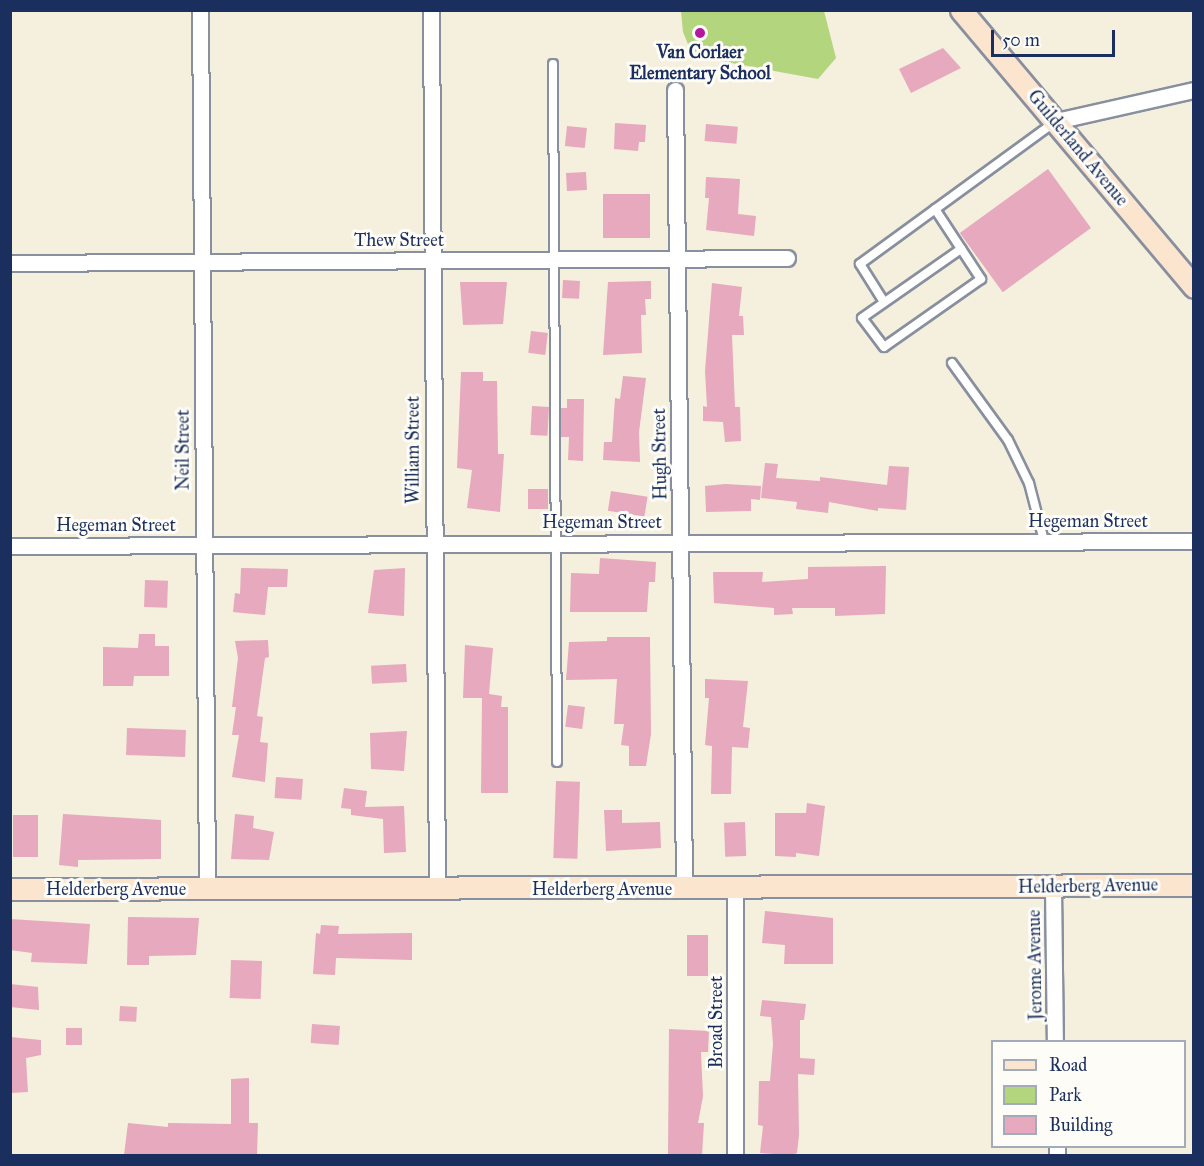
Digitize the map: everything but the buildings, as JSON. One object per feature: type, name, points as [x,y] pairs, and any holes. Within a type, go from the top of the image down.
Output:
[{"type":"street","name":"Neil Street","points":[[201,10],[207,889]]},
{"type":"street","name":"William Street","points":[[431,10],[437,888]]},
{"type":"street","name":"Guilderland Avenue","points":[[961,10],[1194,286]]},
{"type":"street","name":"Hugh Street","points":[[675,90],[684,889]]},
{"type":"street","points":[[1056,121],[1194,90]]},
{"type":"street","name":"Thew Street","points":[[10,263],[787,258]]},
{"type":"street","name":"Hegeman Street","points":[[10,546],[433,542],[1194,541]]},
{"type":"street","name":"Helderberg Avenue","points":[[10,890],[735,889],[1194,885]]},
{"type":"street","name":"Jerome Avenue","points":[[1053,887],[1056,1040]]},
{"type":"street","name":"Broad Street","points":[[735,889],[735,1155]]},
{"type":"lane","points":[[553,64],[552,259],[557,542],[557,762]]},
{"type":"lane","points":[[884,302],[860,264],[1056,121]]},
{"type":"lane","points":[[935,209],[981,279],[884,347],[862,318],[961,249]]},
{"type":"lane","points":[[952,363],[1008,440],[1029,483],[1044,541]]},
{"type":"green space","points":[[681,11],[824,11],[836,58],[818,79],[710,59],[690,49],[683,32]]},
{"type":"place","name":"Van Corlaer Elementary School","points":[[700,33]]}]
